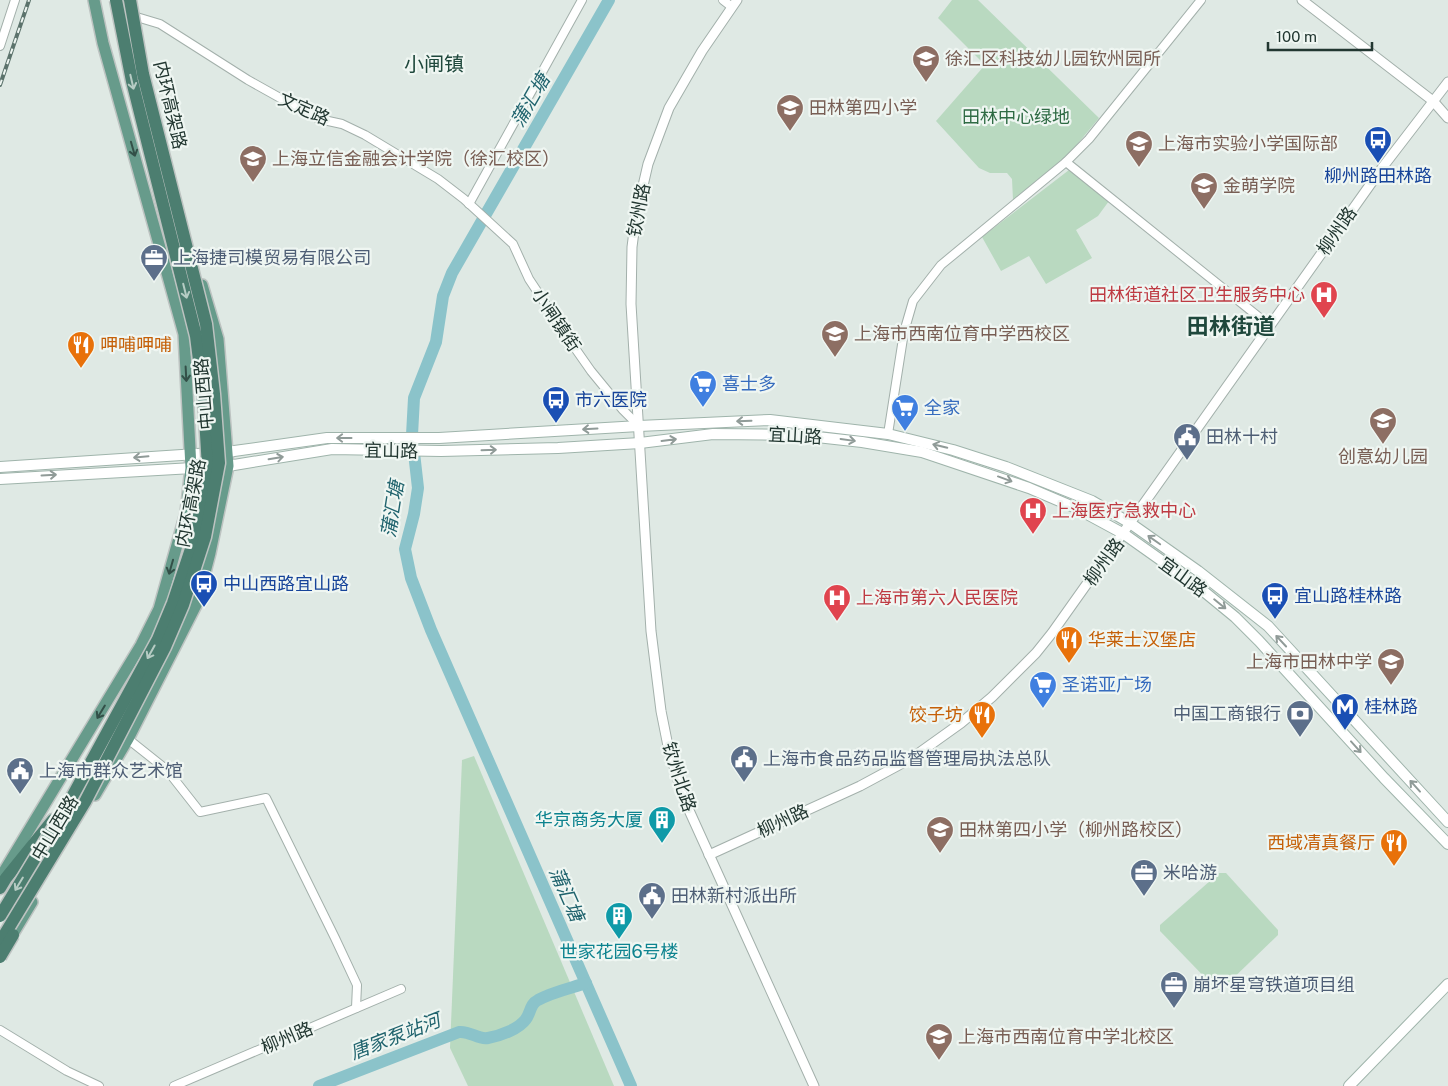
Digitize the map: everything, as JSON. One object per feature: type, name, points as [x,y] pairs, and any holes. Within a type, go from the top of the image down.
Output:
[{"type":"highway","name":"内环高架路","points":[[0,916],[72,796],[158,639],[170,612],[195,537],[208,468],[204,400],[196,336],[132,81],[116,0]]},
{"type":"highway","name":"内环高架路","points":[[0,942],[88,797],[165,647],[183,604],[205,537],[219,462],[206,324],[143,74],[130,0]]},
{"type":"highway","points":[[0,888],[72,796]]},
{"type":"highway","points":[[0,956],[70,835],[88,797]]},
{"type":"main road","name":"中山西路","points":[[0,878],[141,645],[159,609],[186,513],[191,468],[184,334],[103,42],[94,0]]},
{"type":"main road","name":"中山西路","points":[[0,956],[128,739],[197,603],[210,553],[228,466],[218,339],[121,0]]},
{"type":"main road","name":"宜山路","points":[[0,468],[190,453],[226,452],[327,438],[439,438],[770,420],[888,434],[953,450],[1006,467],[1092,501],[1130,523],[1198,570],[1268,626],[1448,822]]},
{"type":"main road","name":"宜山路","points":[[0,478],[228,466],[332,449],[393,452],[441,451],[640,443],[713,434],[799,435],[862,442],[922,452],[997,476],[1052,497],[1124,534],[1196,585],[1235,617],[1448,844]]},
{"type":"main road","points":[[1349,1086],[1448,984]]},
{"type":"street","points":[[0,46],[15,0]]},
{"type":"street","points":[[469,204],[582,0]]},
{"type":"street","points":[[723,0],[735,4]]},
{"type":"street","points":[[888,434],[904,332],[913,302],[941,265],[1066,162],[1089,139],[1201,0]]},
{"type":"street","points":[[1302,0],[1433,101],[1448,118]]},
{"type":"street","name":"钦州路","points":[[640,443],[630,277],[634,232],[641,189],[654,146],[682,82],[735,4]]},
{"type":"street","name":"文定路","points":[[125,14],[160,24],[248,80],[307,113],[319,119],[342,124],[365,135],[438,179],[479,212]]},
{"type":"street","name":"柳州路","points":[[709,855],[878,777],[912,758],[961,723],[1008,683],[1052,633],[1382,168],[1448,82]]},
{"type":"street","points":[[1066,162],[1270,326]]},
{"type":"street","name":"小闸镇街","points":[[479,212],[513,244],[534,287],[591,371],[623,410],[639,426]]},
{"type":"street","name":"钦州北路","points":[[640,443],[651,631],[661,711],[668,746],[679,784],[691,815],[814,1086]]},
{"type":"street","points":[[128,739],[167,770],[200,812],[266,798],[356,985],[356,1008]]},
{"type":"street","name":"柳州路","points":[[174,1086],[401,989]]},
{"type":"street","points":[[0,1030],[67,1071],[99,1086]]},
{"type":"green space","name":"田林中心绿地","points":[[952,0],[978,0],[1099,118],[1070,153],[1013,200],[1012,179],[1007,173],[990,173],[979,168],[936,121],[985,65],[938,18]]},
{"type":"green space","points":[[1069,170],[1109,201],[1098,216],[1076,230],[1092,258],[1046,284],[1029,256],[1001,271],[982,237]]},
{"type":"green space","points":[[474,756],[614,1086],[468,1086],[450,1048],[462,760]]},
{"type":"green space","points":[[1219,873],[1226,873],[1278,930],[1278,935],[1221,990],[1217,990],[1160,931],[1160,925]]},
{"type":"waterway","name":"蒲汇塘","points":[[609,0],[452,273],[443,296],[436,342],[414,398],[412,435],[418,488],[414,514],[405,549],[411,578],[431,630],[631,1086]]},
{"type":"waterway","name":"唐家泵站河","points":[[319,1086],[459,1032],[484,1038],[503,1034],[523,1023],[533,1004],[538,1000],[555,992],[586,983]]},
{"type":"railway","points":[[0,85],[29,0]]},
{"type":"place","name":"徐汇区科技幼儿园钦州园所","points":[[926,83]]},
{"type":"place","name":"田林第四小学","points":[[790,132]]},
{"type":"place","name":"柳州路田林路","points":[[1378,164]]},
{"type":"place","name":"上海市实验小学国际部","points":[[1139,168]]},
{"type":"place","name":"上海立信金融会计学院（徐汇校区）","points":[[253,183]]},
{"type":"place","name":"金萌学院","points":[[1204,210]]},
{"type":"place","name":"上海捷司模贸易有限公司","points":[[154,282]]},
{"type":"place","name":"田林街道社区卫生服务中心","points":[[1324,319]]},
{"type":"place","name":"上海市西南位育中学西校区","points":[[835,358]]},
{"type":"place","name":"呷哺呷哺","points":[[81,369]]},
{"type":"place","name":"喜士多","points":[[703,408]]},
{"type":"place","name":"市六医院","points":[[556,424]]},
{"type":"place","name":"全家","points":[[905,432]]},
{"type":"place","name":"创意幼儿园","points":[[1383,445]]},
{"type":"place","name":"田林十村","points":[[1187,461]]},
{"type":"place","name":"上海医疗急救中心","points":[[1033,535]]},
{"type":"place","name":"中山西路宜山路","points":[[204,608]]},
{"type":"place","name":"宜山路桂林路","points":[[1275,620]]},
{"type":"place","name":"上海市第六人民医院","points":[[837,622]]},
{"type":"place","name":"华莱士汉堡店","points":[[1069,664]]},
{"type":"place","name":"上海市田林中学","points":[[1391,686]]},
{"type":"place","name":"圣诺亚广场","points":[[1043,709]]},
{"type":"place","name":"桂林路","points":[[1345,731]]},
{"type":"place","name":"中国工商银行","points":[[1300,738]]},
{"type":"place","name":"饺子坊","points":[[982,739]]},
{"type":"place","name":"上海市食品药品监督管理局执法总队","points":[[744,783]]},
{"type":"place","name":"上海市群众艺术馆","points":[[20,795]]},
{"type":"place","name":"华京商务大厦","points":[[662,844]]},
{"type":"place","name":"田林第四小学（柳州路校区）","points":[[940,854]]},
{"type":"place","name":"西域凊真餐厅","points":[[1394,867]]},
{"type":"place","name":"米哈游","points":[[1144,897]]},
{"type":"place","name":"田林新村派出所","points":[[652,920]]},
{"type":"place","name":"世家花园6号楼","points":[[619,940]]},
{"type":"place","name":"崩坏星穹铁道项目组","points":[[1174,1009]]},
{"type":"place","name":"上海市西南位育中学北校区","points":[[939,1061]]},
{"type":"district","name":"小闸镇","points":[[434,64]]},
{"type":"district","name":"田林街道","points":[[1231,326]]}]
